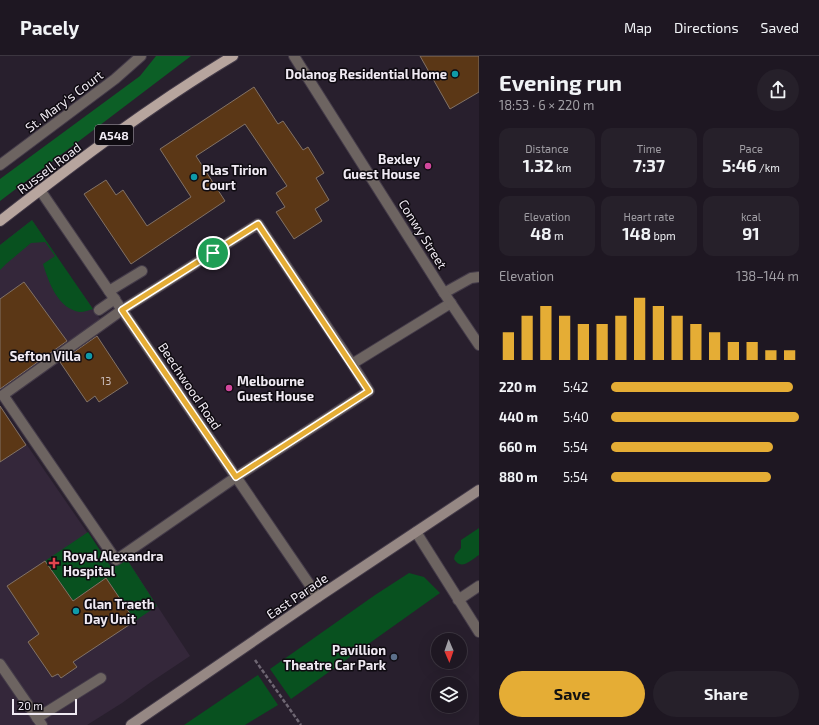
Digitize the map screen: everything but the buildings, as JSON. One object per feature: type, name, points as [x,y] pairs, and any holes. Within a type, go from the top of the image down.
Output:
[{"type":"main road","name":"Russell Road","points":[[0,221],[149,110],[199,76],[233,56]]},
{"type":"main road","name":"East Parade","points":[[131,725],[318,597],[479,490]]},
{"type":"street","name":"St. Mary's Court","points":[[0,165],[116,79],[141,56]]},
{"type":"street","name":"Conwy Street","points":[[294,56],[444,293],[479,345]]},
{"type":"street","name":"Beechwood Road","points":[[40,190],[318,597]]},
{"type":"street","points":[[258,224],[352,364],[369,391],[236,477],[116,560],[3,395],[122,310],[258,224]]},
{"type":"street","points":[[99,310],[112,295],[142,271]]},
{"type":"street","points":[[444,293],[471,278],[479,277]]},
{"type":"street","points":[[352,364],[451,303]]},
{"type":"street","points":[[416,532],[479,632]]},
{"type":"street","points":[[458,600],[479,586]]},
{"type":"street","points":[[0,664],[40,721],[101,678]]},
{"type":"path","points":[[246,646],[301,725]]},
{"type":"shaded area","points":[[32,220],[101,320],[0,390],[0,245]]},
{"type":"shaded area","name":"Royal Alexandra Hospital","points":[[0,406],[111,567],[126,558],[190,656],[122,703],[87,725],[0,725]]},
{"type":"green space","points":[[156,56],[191,56],[0,201],[0,179],[140,76]]},
{"type":"green space","points":[[32,220],[93,309],[80,312],[72,310],[60,301],[48,279],[43,264],[55,256],[45,242],[31,243],[0,270],[0,245]]},
{"type":"green space","points":[[479,528],[479,555],[469,562],[460,564],[454,559],[455,555],[461,548],[461,540]]},
{"type":"green space","points":[[88,532],[111,567],[126,558],[157,606],[135,621],[106,578],[73,601],[45,561]]},
{"type":"green space","points":[[409,573],[424,577],[440,593],[291,699],[270,669],[375,595]]},
{"type":"green space","points":[[258,675],[278,705],[245,725],[184,725]]},
{"type":"place","name":"Dolanog Residential Home","points":[[455,74]]},
{"type":"place","name":"Bexley Guest House","points":[[428,166]]},
{"type":"place","name":"Plas Tirion Court","points":[[194,177]]},
{"type":"place","name":"Sefton Villa","points":[[89,356]]},
{"type":"place","name":"Melbourne Guest House","points":[[229,388]]},
{"type":"place","name":"Royal Alexandra Hospital","points":[[54,563]]},
{"type":"place","name":"Glan Traeth Day Unit","points":[[76,611]]},
{"type":"place","name":"Pavillion Theatre Car Park","points":[[394,657]]},
{"type":"route","points":[[258,224],[369,391],[236,477],[122,310],[213,253],[258,224]]}]
